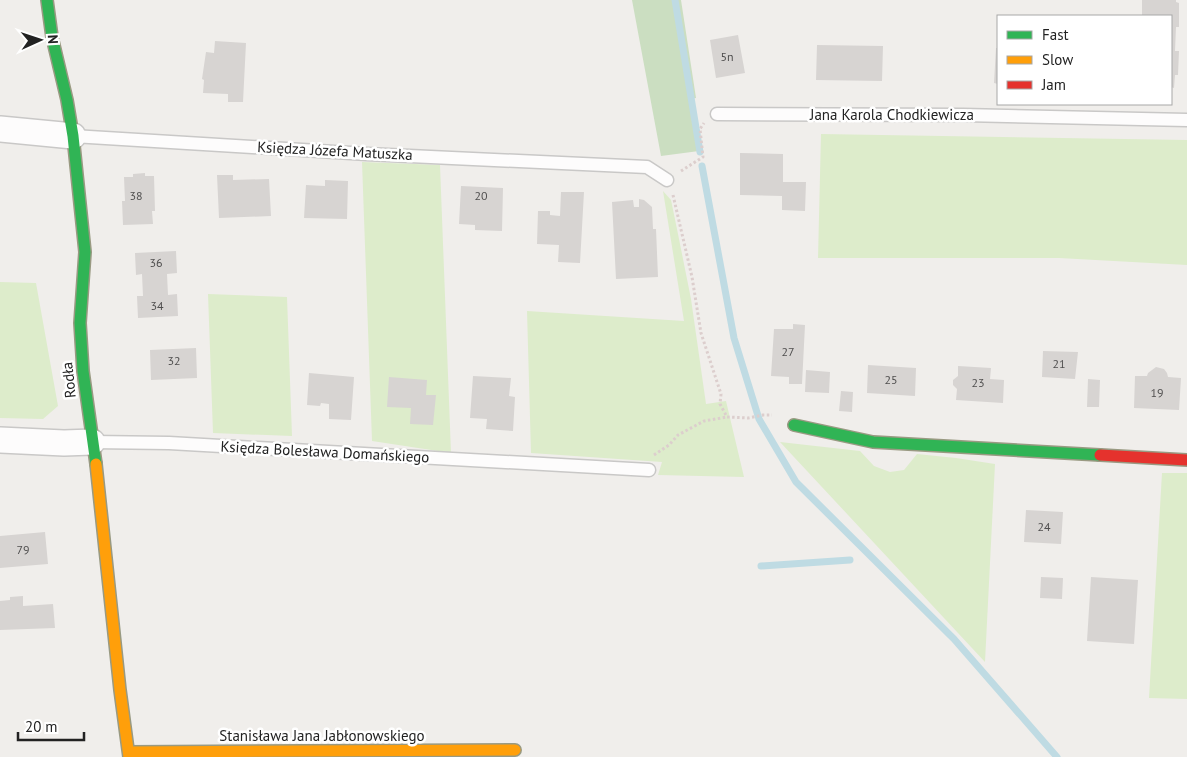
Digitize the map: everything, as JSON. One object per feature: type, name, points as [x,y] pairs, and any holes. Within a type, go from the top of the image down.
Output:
[{"type":"street","name":"Rodła","points":[[47,0],[52,36],[67,100],[73,136],[85,252],[80,323],[83,371],[96,460],[120,690],[129,755]]},
{"type":"street","name":"Księdza Józefa Matuszka","points":[[0,129],[73,136]]},
{"type":"street","points":[[794,425],[873,442],[1187,460]]},
{"type":"street","name":"Księdza Bolesława Domańskiego","points":[[0,440],[64,443],[92,442]]},
{"type":"street","name":"Stanisława Jana Jabłonowskiego","points":[[129,755],[515,750]]},
{"type":"lane","name":"Jana Karola Chodkiewicza","points":[[717,114],[963,115],[1187,120]]},
{"type":"lane","name":"Księdza Józefa Matuszka","points":[[73,136],[367,154],[647,167],[667,180]]},
{"type":"lane","name":"Księdza Bolesława Domańskiego","points":[[92,442],[169,443],[649,470]]},
{"type":"path","points":[[717,114],[705,122],[700,129],[704,157],[667,180],[681,226],[701,333],[721,394],[720,404],[727,417]]},
{"type":"path","points":[[649,470],[655,453],[669,445],[678,435],[704,421],[727,417],[751,418],[763,415]]},
{"type":"green space","points":[[632,0],[681,0],[696,98],[689,99],[699,151],[661,156]]},
{"type":"green space","points":[[821,134],[1187,140],[1187,265],[1059,258],[818,258]]},
{"type":"green space","points":[[362,162],[440,165],[451,453],[372,441]]},
{"type":"green space","points":[[663,191],[671,200],[678,234],[691,299],[706,404],[726,401],[744,477],[658,475],[662,462],[531,453],[527,311],[684,321]]},
{"type":"green space","points":[[0,282],[36,283],[58,406],[43,419],[0,418]]},
{"type":"green space","points":[[208,294],[287,297],[292,436],[213,433]]},
{"type":"green space","points":[[780,442],[860,451],[874,466],[890,472],[904,470],[917,454],[995,464],[985,662]]},
{"type":"green space","points":[[1162,473],[1187,473],[1187,699],[1149,698]]},
{"type":"building","points":[[1142,0],[1176,0],[1179,3],[1179,27],[1176,27],[1175,51],[1179,51],[1178,75],[1175,75],[1174,88],[1172,87],[1172,15],[1142,15]]},
{"type":"building","points":[[738,35],[745,73],[716,78],[710,40]]},
{"type":"building","points":[[215,41],[246,43],[243,102],[228,102],[228,94],[203,93],[204,80],[202,79],[206,52],[214,53]]},
{"type":"building","points":[[817,45],[883,46],[882,81],[816,80]]},
{"type":"building","points":[[996,48],[997,48],[997,84],[994,83]]},
{"type":"building","points":[[740,153],[783,154],[783,182],[806,182],[805,211],[782,210],[782,196],[740,195]]},
{"type":"building","points":[[145,173],[145,176],[154,176],[155,211],[152,211],[153,224],[123,225],[124,177],[133,177],[133,174]]},
{"type":"building","points":[[217,175],[233,175],[233,180],[269,179],[271,216],[219,218]]},
{"type":"building","points":[[325,180],[348,181],[347,219],[304,218],[306,185],[325,186]]},
{"type":"building","points":[[461,186],[503,188],[502,231],[475,230],[475,225],[459,224]]},
{"type":"building","points":[[561,192],[584,192],[580,263],[558,262],[559,245],[537,244],[538,211],[550,211],[550,215],[560,216]]},
{"type":"building","points":[[639,199],[644,200],[652,207],[653,229],[656,229],[658,277],[616,279],[612,202],[633,200],[634,207],[639,207]]},
{"type":"building","points":[[176,251],[177,273],[167,274],[168,295],[177,294],[178,316],[138,318],[137,296],[143,296],[142,274],[136,275],[135,253]]},
{"type":"building","points":[[793,324],[805,325],[802,384],[789,384],[789,377],[771,376],[774,329],[793,329]]},
{"type":"building","points":[[196,348],[197,378],[151,380],[150,350]]},
{"type":"building","points":[[1043,351],[1078,352],[1075,379],[1042,377]]},
{"type":"building","points":[[868,365],[916,368],[915,396],[867,393]]},
{"type":"building","points":[[958,366],[991,368],[990,379],[1004,380],[1003,403],[956,400],[957,389],[953,385],[953,380],[958,376]]},
{"type":"building","points":[[1156,367],[1164,369],[1168,377],[1181,378],[1179,410],[1134,408],[1135,376],[1147,376]]},
{"type":"building","points":[[806,370],[830,372],[829,393],[805,392]]},
{"type":"building","points":[[309,373],[354,377],[351,420],[329,419],[329,404],[321,403],[320,406],[307,405]]},
{"type":"building","points":[[473,376],[511,378],[509,396],[515,397],[513,431],[486,429],[487,419],[470,418]]},
{"type":"building","points":[[389,377],[427,380],[426,395],[436,395],[433,425],[410,424],[411,408],[387,407]]},
{"type":"building","points":[[1088,379],[1100,380],[1099,407],[1087,407]]},
{"type":"building","points":[[841,391],[853,392],[852,412],[839,411]]},
{"type":"building","points":[[1026,510],[1063,512],[1061,544],[1024,542]]},
{"type":"building","points":[[45,532],[48,564],[0,568],[0,536]]},
{"type":"building","points":[[1041,577],[1063,578],[1062,599],[1040,598]]},
{"type":"building","points":[[1091,577],[1138,580],[1134,644],[1087,641]]},
{"type":"building","points":[[23,596],[23,606],[53,604],[55,628],[0,630],[0,601],[10,600],[10,597]]},
{"type":"waterway","points":[[675,0],[700,152]]},
{"type":"waterway","points":[[702,166],[734,338],[759,419],[796,482],[954,639],[1057,757]]},
{"type":"waterway","points":[[761,566],[850,560]]},
{"type":"traffic: fast","points":[[47,0],[52,37],[67,100],[73,136],[85,252],[80,323],[83,371],[96,464]]},
{"type":"traffic: fast","points":[[794,425],[873,442],[1100,455]]},
{"type":"traffic: slow","points":[[96,464],[129,757]]},
{"type":"traffic: slow","points":[[129,752],[515,750]]},
{"type":"traffic: jam","points":[[1100,455],[1187,460]]}]
